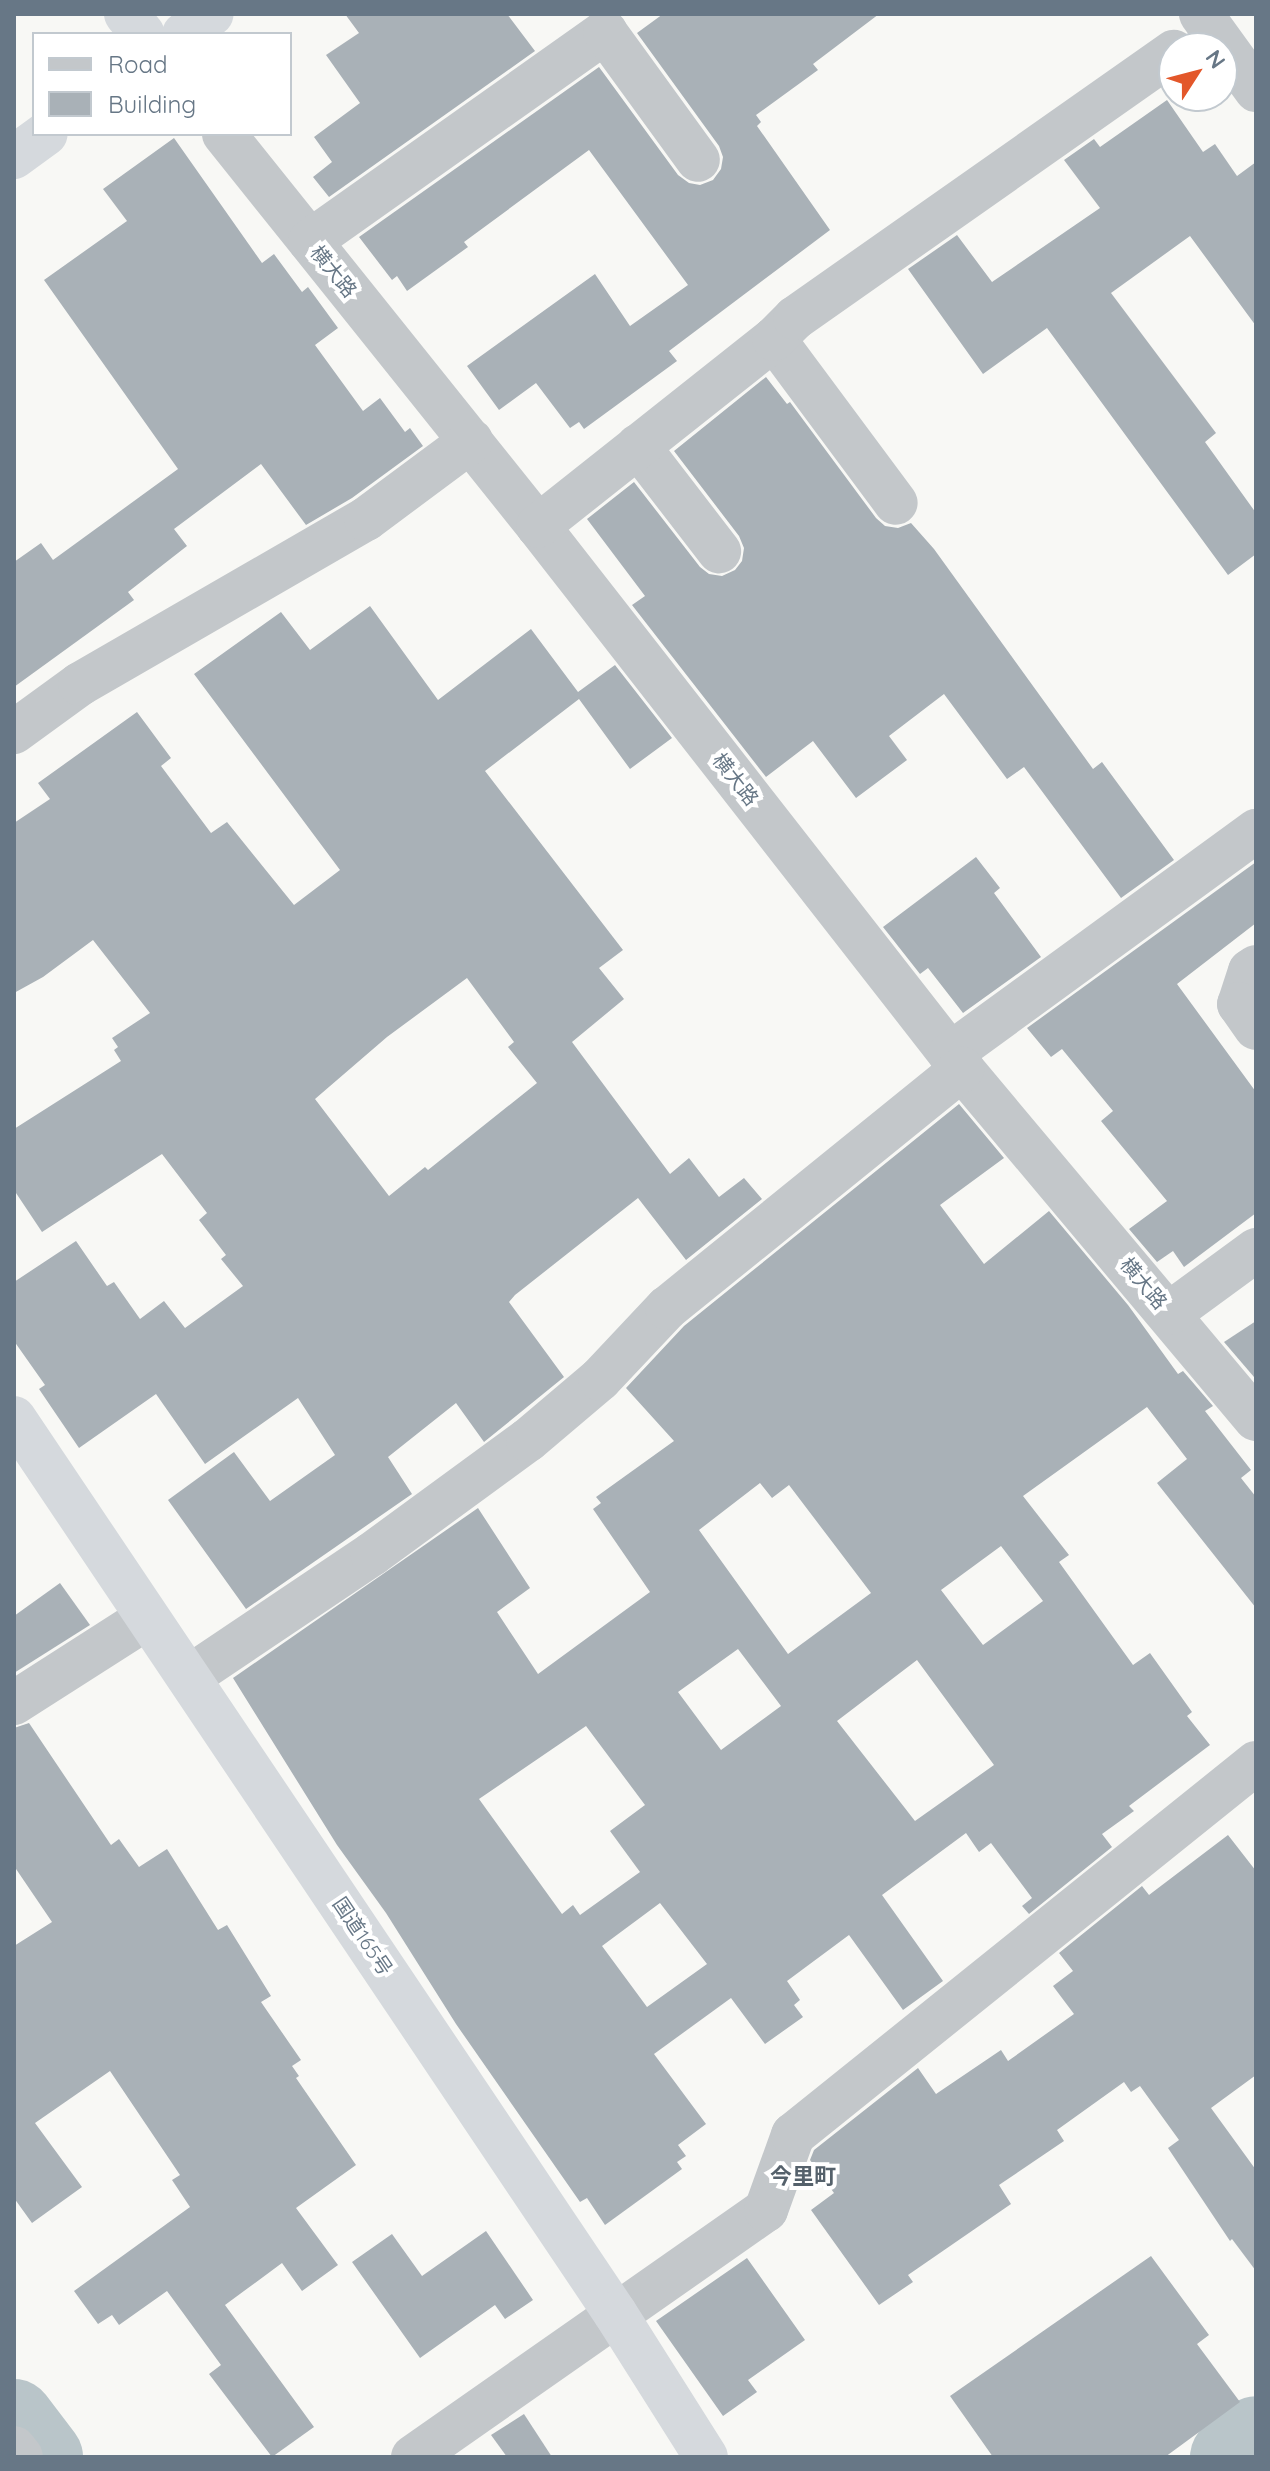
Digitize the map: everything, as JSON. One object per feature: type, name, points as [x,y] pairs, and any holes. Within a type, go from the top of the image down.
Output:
[{"type":"highway","points":[[126,14],[141,32]]},
{"type":"highway","points":[[187,32],[212,14]]},
{"type":"highway","points":[[14,157],[43,136]]},
{"type":"highway","name":"国道165号","points":[[14,1418],[615,2313],[706,2457]]},
{"type":"street","points":[[1197,30],[1252,77]]},
{"type":"street","points":[[310,241],[605,32],[698,160]]},
{"type":"street","points":[[538,526],[774,339],[795,318],[1158,63]]},
{"type":"street","name":"横大路","points":[[226,136],[471,441],[956,1061],[1256,1419]]},
{"type":"street","points":[[774,339],[896,503]]},
{"type":"street","points":[[14,732],[80,684],[366,519],[471,441]]},
{"type":"street","points":[[638,446],[719,551]]},
{"type":"street","points":[[189,1677],[372,1554],[528,1440],[600,1379],[667,1308],[956,1061],[1256,831]]},
{"type":"street","points":[[1256,967],[1250,971],[1239,1004],[1256,1028]]},
{"type":"street","points":[[1170,1313],[1256,1250]]},
{"type":"street","points":[[14,1703],[147,1618]]},
{"type":"street","points":[[413,2457],[766,2210],[793,2135],[1256,1763]]},
{"type":"street","points":[[14,2448],[21,2457]]},
{"type":"building","points":[[345,14],[507,14],[535,51],[329,197],[313,177],[332,162],[314,137],[360,103],[326,55],[359,33]]},
{"type":"building","points":[[663,14],[879,14],[813,64],[818,70],[756,115],[761,122],[757,126],[830,230],[669,351],[677,361],[584,429],[579,422],[570,428],[536,383],[499,410],[467,366],[595,274],[630,326],[688,285],[589,150],[464,242],[468,247],[407,291],[397,276],[392,280],[359,237],[599,67],[678,175],[689,183],[700,185],[713,180],[721,169],[723,157],[719,146],[637,33]]},
{"type":"building","points":[[1158,106],[1158,112],[1175,112],[1203,152],[1215,144],[1237,176],[1256,162],[1256,326],[1190,236],[1111,293],[1216,433],[1205,442],[1256,513],[1256,554],[1228,575],[1047,328],[983,374],[908,269],[957,235],[992,282],[1100,208],[1064,160],[1094,139],[1100,147]]},
{"type":"building","points":[[174,138],[262,263],[274,254],[302,292],[308,287],[338,328],[315,345],[363,411],[380,398],[405,432],[410,428],[423,446],[352,498],[306,525],[261,464],[174,529],[187,546],[128,592],[134,600],[14,687],[14,562],[41,543],[53,560],[178,469],[44,280],[127,221],[103,189]]},
{"type":"building","points":[[766,377],[787,404],[790,402],[876,518],[885,526],[898,528],[911,523],[934,549],[1093,769],[1102,762],[1174,860],[1121,898],[1024,767],[1007,779],[944,694],[889,736],[907,760],[856,798],[813,741],[766,777],[632,605],[645,596],[587,519],[634,482],[700,567],[709,574],[722,576],[735,570],[742,561],[744,548],[739,536],[674,451]]},
{"type":"building","points":[[370,606],[438,700],[531,629],[578,692],[615,665],[672,738],[630,769],[579,699],[485,771],[623,950],[599,968],[624,999],[572,1042],[670,1174],[689,1158],[719,1197],[744,1178],[762,1199],[686,1260],[638,1198],[515,1295],[509,1302],[564,1377],[484,1442],[456,1403],[388,1457],[412,1494],[246,1609],[168,1500],[234,1452],[270,1501],[335,1455],[298,1398],[205,1464],[156,1394],[79,1448],[39,1389],[45,1385],[14,1341],[14,1282],[76,1241],[107,1286],[114,1282],[140,1319],[164,1301],[185,1328],[243,1286],[221,1259],[226,1255],[199,1220],[207,1213],[162,1154],[42,1232],[14,1190],[14,1129],[121,1061],[114,1050],[118,1047],[112,1038],[150,1013],[93,940],[43,977],[14,993],[14,823],[50,799],[38,783],[137,712],[171,758],[161,766],[211,833],[227,822],[294,905],[340,870],[194,674],[281,612],[310,650]],"holes":[[[467,978],[514,1042],[508,1047],[537,1083],[428,1170],[425,1167],[389,1196],[315,1099],[387,1037]]]},
{"type":"building","points":[[976,857],[1000,888],[994,893],[1041,957],[963,1013],[928,968],[920,974],[883,927]]},
{"type":"building","points":[[1256,862],[1256,923],[1177,984],[1256,1092],[1256,1213],[1184,1267],[1173,1251],[1157,1262],[1129,1229],[1167,1201],[1101,1121],[1113,1111],[1062,1049],[1051,1057],[1027,1028]]},
{"type":"building","points":[[959,1104],[1004,1158],[940,1205],[984,1264],[1049,1211],[1128,1305],[1178,1374],[1183,1371],[1213,1406],[1205,1411],[1251,1470],[1241,1478],[1256,1497],[1256,1608],[1157,1483],[1187,1459],[1147,1407],[1023,1496],[1069,1555],[1059,1562],[1133,1665],[1150,1653],[1192,1712],[1187,1716],[1210,1745],[1129,1806],[1134,1811],[1102,1834],[1112,1847],[1029,1914],[1022,1906],[1032,1898],[991,1843],[979,1852],[966,1833],[882,1895],[943,1981],[903,2010],[849,1935],[787,1981],[800,2000],[794,2005],[803,2017],[765,2044],[731,1998],[654,2054],[706,2124],[678,2145],[686,2156],[677,2162],[682,2169],[605,2225],[587,2198],[580,2202],[456,2024],[386,1913],[337,1845],[233,1678],[478,1508],[530,1588],[497,1612],[538,1674],[650,1592],[593,1509],[601,1503],[596,1497],[674,1441],[626,1388],[684,1326]],"holes":[[[760,1483],[772,1498],[789,1485],[871,1593],[788,1654],[699,1530]],[[1001,1546],[1043,1601],[983,1645],[941,1590]],[[738,1649],[781,1706],[721,1750],[678,1692]],[[917,1660],[994,1765],[915,1821],[837,1721]],[[586,1726],[645,1805],[610,1831],[640,1872],[580,1915],[573,1905],[562,1914],[479,1799]],[[660,1903],[707,1964],[647,2007],[602,1946]]]},
{"type":"building","points":[[1256,1321],[1256,1376],[1254,1377],[1224,1342]]},
{"type":"building","points":[[60,1583],[90,1625],[14,1673],[14,1616]]},
{"type":"building","points":[[29,1723],[111,1845],[119,1839],[139,1867],[167,1849],[218,1930],[227,1925],[271,1996],[261,2002],[301,2060],[292,2066],[299,2076],[296,2078],[356,2165],[296,2208],[338,2265],[302,2291],[282,2263],[225,2305],[314,2427],[272,2457],[209,2374],[221,2365],[167,2291],[119,2325],[112,2315],[98,2324],[74,2291],[190,2207],[172,2180],[180,2175],[110,2071],[35,2123],[82,2187],[32,2223],[14,2198],[14,1946],[52,1922],[14,1866],[14,1728]]},
{"type":"building","points":[[1228,1835],[1256,1871],[1256,2075],[1211,2108],[1256,2170],[1256,2271],[1232,2239],[1230,2241],[1168,2148],[1179,2140],[1140,2086],[1131,2092],[1124,2082],[1057,2130],[1064,2141],[999,2185],[1011,2204],[908,2275],[913,2282],[879,2305],[811,2210],[834,2193],[810,2160],[814,2150],[918,2068],[936,2094],[1001,2050],[1008,2061],[1074,2014],[1053,1986],[1073,1971],[1059,1953],[1142,1886],[1149,1895]]},
{"type":"building","points":[[486,2231],[533,2300],[505,2319],[495,2305],[420,2358],[352,2262],[392,2234],[422,2276]]},
{"type":"building","points":[[1151,2256],[1209,2335],[1197,2344],[1240,2402],[1165,2457],[993,2457],[950,2396]]},
{"type":"building","points":[[747,2258],[805,2340],[748,2380],[757,2392],[723,2416],[656,2321]]},
{"type":"building","points":[[524,2414],[552,2457],[507,2457],[491,2435]]},
{"type":"waterway","points":[[14,2419],[43,2457]]},
{"type":"waterway","points":[[1230,2457],[1256,2436]]},
{"type":"district","name":"今里町","points":[[803,2177]]}]
